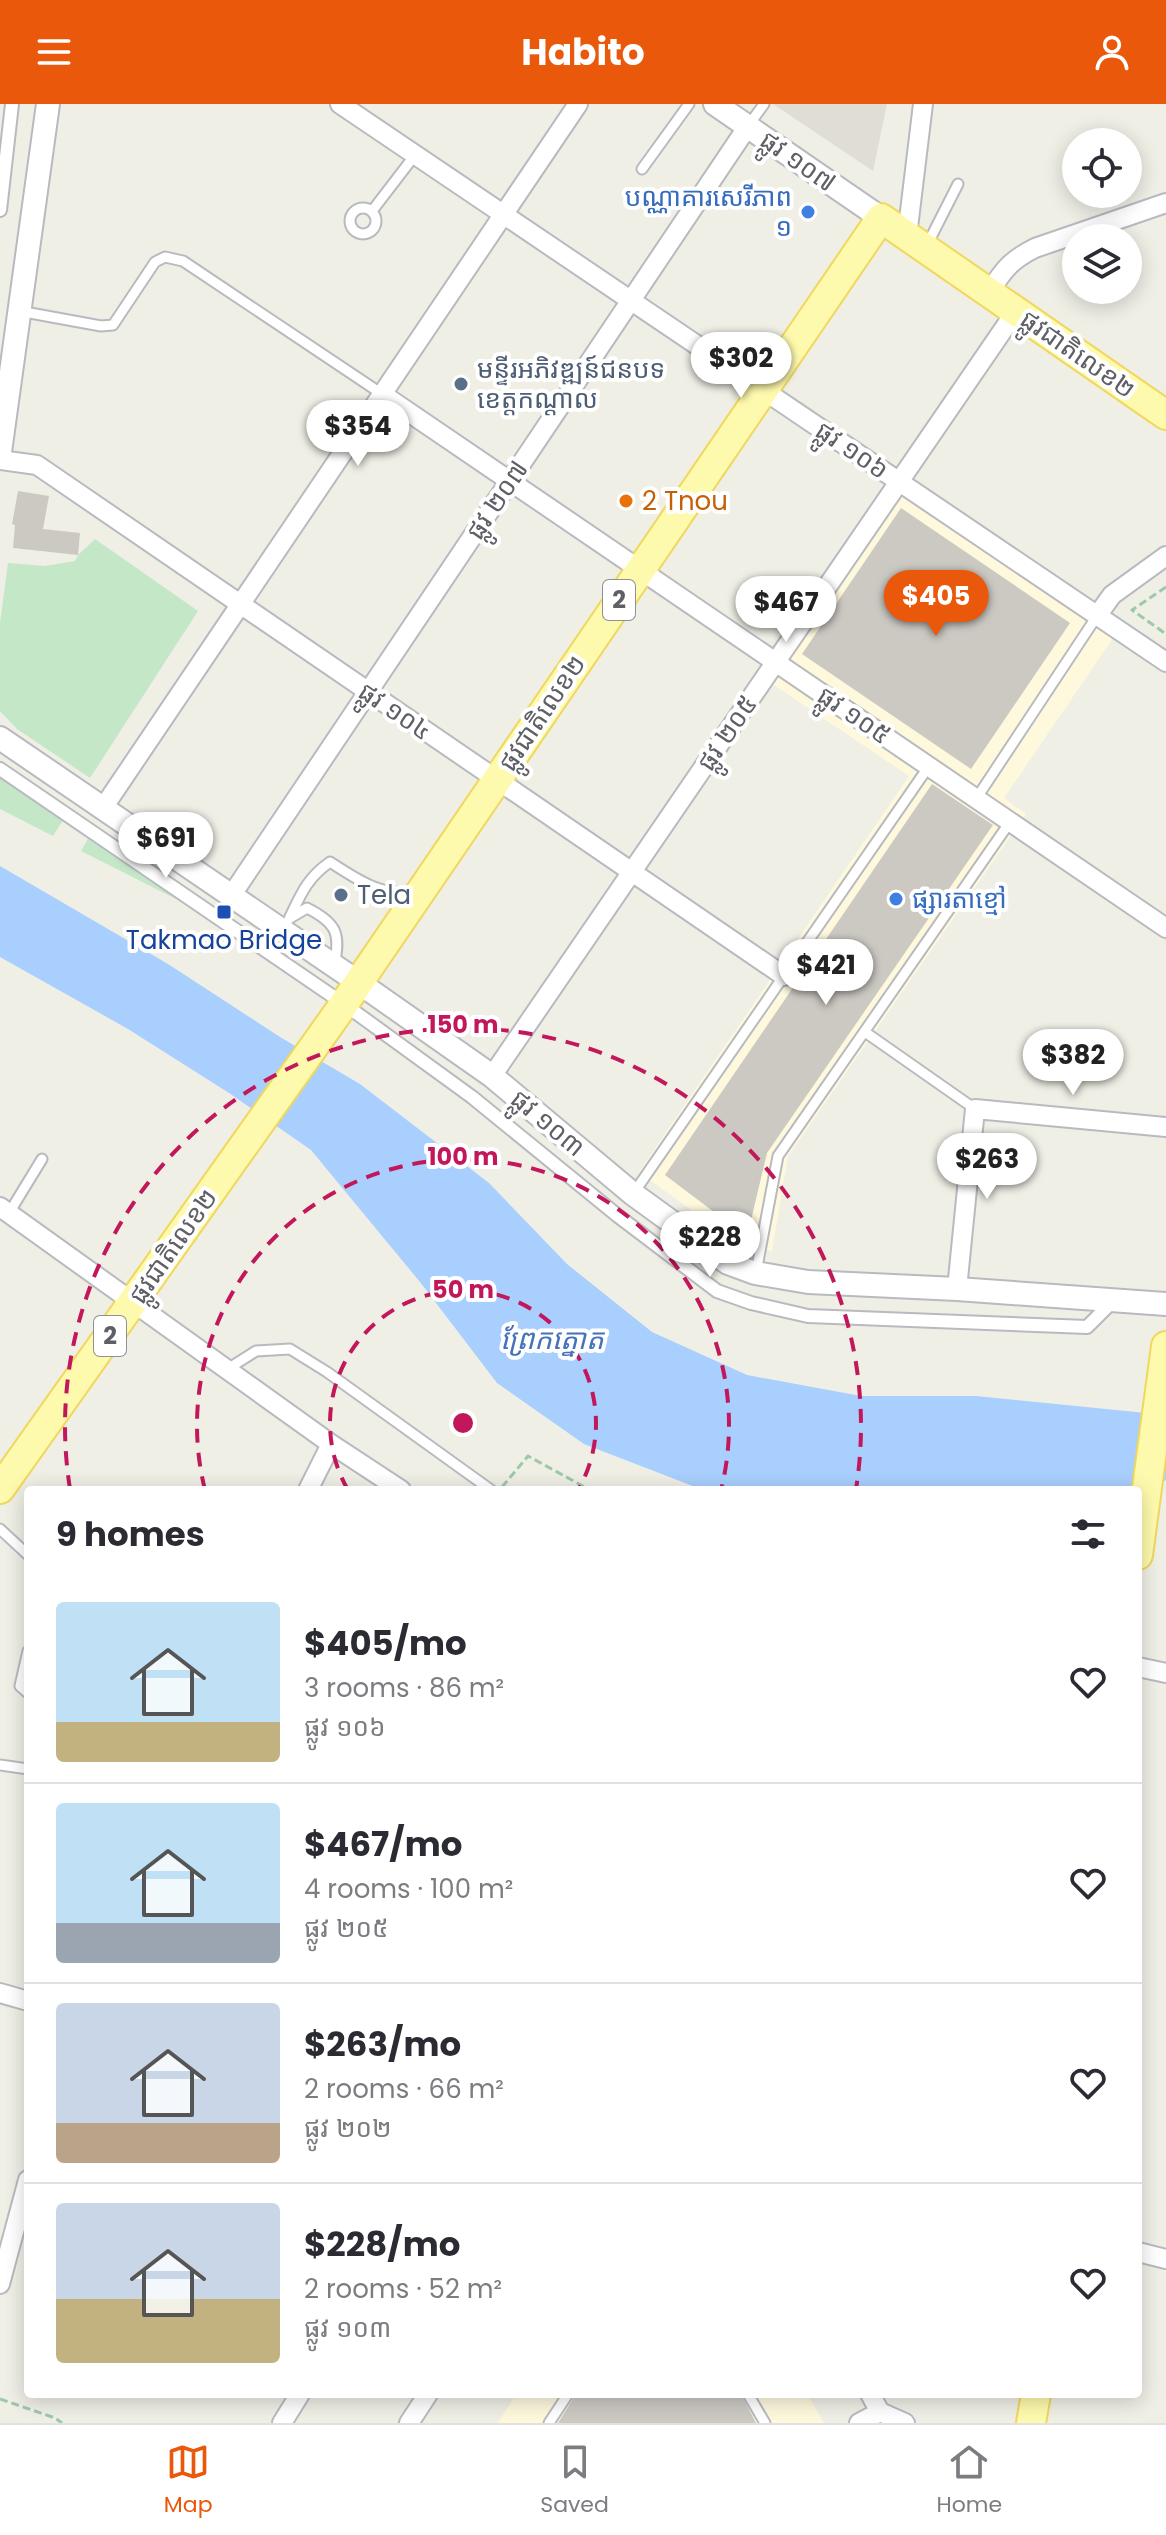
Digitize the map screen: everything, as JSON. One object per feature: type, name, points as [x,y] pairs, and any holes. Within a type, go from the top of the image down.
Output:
[{"type":"main road","name":"ផ្លូវជាតិលេខ២","points":[[0,1489],[346,1000],[881,218],[1166,415]]},
{"type":"main road","points":[[1142,1525],[1165,1352]]},
{"type":"main road","points":[[1031,2423],[1035,2398]]},
{"type":"street","points":[[0,210],[3,159],[12,104]]},
{"type":"street","points":[[0,452],[48,104]]},
{"type":"street","name":"ផ្លូវ ១០៦","points":[[340,104],[1166,662]]},
{"type":"street","points":[[103,808],[578,104]]},
{"type":"street","name":"ផ្លូវ ១០៧","points":[[715,104],[881,218]]},
{"type":"street","points":[[916,242],[923,104]]},
{"type":"street","name":"ផ្លូវ ២០៧","points":[[231,896],[748,126]]},
{"type":"street","points":[[989,293],[1016,258],[1035,248],[1166,203]]},
{"type":"street","name":"ផ្លូវ ២០៥","points":[[492,1076],[1016,311]]},
{"type":"street","name":"ផ្លូវ ១០៥","points":[[382,394],[1166,928]]},
{"type":"street","name":"ផ្លូវ ១០៤","points":[[0,460],[37,465],[784,976]]},
{"type":"street","points":[[1097,616],[1112,595],[1166,556]]},
{"type":"street","name":"ផ្លូវ ១០៣","points":[[0,738],[231,896],[284,923],[334,966],[346,1000],[492,1076],[633,1194],[728,1263],[755,1273],[808,1282],[1166,1304]]},
{"type":"street","points":[[0,769],[346,1000],[717,1291],[751,1303],[808,1316],[1087,1327],[1114,1300]]},
{"type":"street","points":[[957,1289],[975,1109],[1166,1127]]},
{"type":"street","points":[[4,1210],[226,1370],[395,1486]]},
{"type":"street","points":[[310,1486],[331,1444]]},
{"type":"street","points":[[1142,1668],[1166,1673]]},
{"type":"street","points":[[0,1993],[24,2000]]},
{"type":"street","points":[[0,2284],[24,2195]]},
{"type":"street","points":[[1142,2253],[1166,2259]]},
{"type":"street","points":[[282,2423],[298,2398]]},
{"type":"street","points":[[409,2423],[425,2398]]},
{"type":"street","points":[[872,2398],[880,2412],[905,2423]]},
{"type":"street","points":[[859,2423],[880,2412]]},
{"type":"lane","points":[[642,169],[689,104]]},
{"type":"lane","name":"ផ្លូវ ២០៧","points":[[748,126],[764,104]]},
{"type":"lane","points":[[372,211],[415,155]]},
{"type":"lane","points":[[916,242],[958,184]]},
{"type":"lane","points":[[19,311],[101,326],[113,325],[155,262],[165,257],[183,261],[382,394]]},
{"type":"lane","points":[[976,799],[1097,616]]},
{"type":"lane","points":[[633,1194],[929,766]]},
{"type":"lane","points":[[755,1273],[778,1156],[1010,822]]},
{"type":"lane","points":[[284,923],[314,873],[330,862],[369,886],[403,893],[422,888]]},
{"type":"lane","points":[[284,923],[307,908],[326,918],[335,931],[338,948],[334,966]]},
{"type":"lane","points":[[865,1032],[975,1109]]},
{"type":"lane","points":[[4,1210],[42,1159]]},
{"type":"lane","points":[[226,1370],[256,1351],[290,1349],[327,1372],[485,1486]]},
{"type":"lane","points":[[0,1529],[24,1551]]},
{"type":"lane","points":[[24,1668],[20,1686],[24,1690]]},
{"type":"lane","points":[[0,1765],[24,1768]]},
{"type":"lane","points":[[549,2423],[565,2398]]},
{"type":"lane","points":[[750,2398],[765,2423]]},
{"type":"path","points":[[1166,587],[1132,610],[1166,634]]},
{"type":"path","points":[[503,1486],[528,1456],[583,1486]]},
{"type":"path","points":[[0,2399],[62,2423]]},
{"type":"shaded area","points":[[773,104],[887,104],[873,171]]},
{"type":"shaded area","name":"ផ្សារតាខ្មៅ","points":[[898,492],[1113,638],[1004,798],[1026,814],[788,1156],[772,1251],[742,1247],[639,1172],[909,776],[768,681]]},
{"type":"shaded area","points":[[514,2398],[809,2398],[824,2423],[498,2423]]},
{"type":"green space","points":[[95,539],[198,611],[90,778],[17,729],[0,711],[0,623],[8,563],[45,566],[75,561]]},
{"type":"green space","points":[[0,777],[63,820],[53,836],[0,809]]},
{"type":"green space","points":[[88,839],[180,901],[81,851]]},
{"type":"water","name":"ព្រែកត្នោត","points":[[0,866],[168,964],[280,1037],[360,1084],[489,1183],[567,1264],[652,1332],[747,1375],[861,1396],[976,1396],[1166,1415],[1166,1480],[1142,1494],[1142,1486],[693,1486],[584,1444],[497,1383],[420,1282],[311,1150],[128,1029],[0,957]]},
{"type":"building","points":[[18,491],[49,496],[43,529],[80,533],[78,555],[13,548],[15,525],[12,524]]},
{"type":"building","points":[[901,508],[1070,623],[971,769],[802,654]]},
{"type":"building","points":[[932,784],[993,825],[767,1153],[747,1237],[665,1175]]},
{"type":"building","points":[[574,2398],[743,2398],[756,2423],[558,2423]]},
{"type":"place","name":"បណ្ណាគារសេរីភាព ១","points":[[808,212]]},
{"type":"place","name":"មន្ទីរអភិវឌ្ឍន៍ជនបទ ខេត្តកណ្តាល","points":[[461,384]]},
{"type":"place","name":"2 Tnou","points":[[626,501]]},
{"type":"place","name":"Tela","points":[[341,895]]},
{"type":"place","name":"ផ្សារតាខ្មៅ","points":[[896,899]]},
{"type":"place","name":"Takmao Bridge","points":[[224,912]]}]
